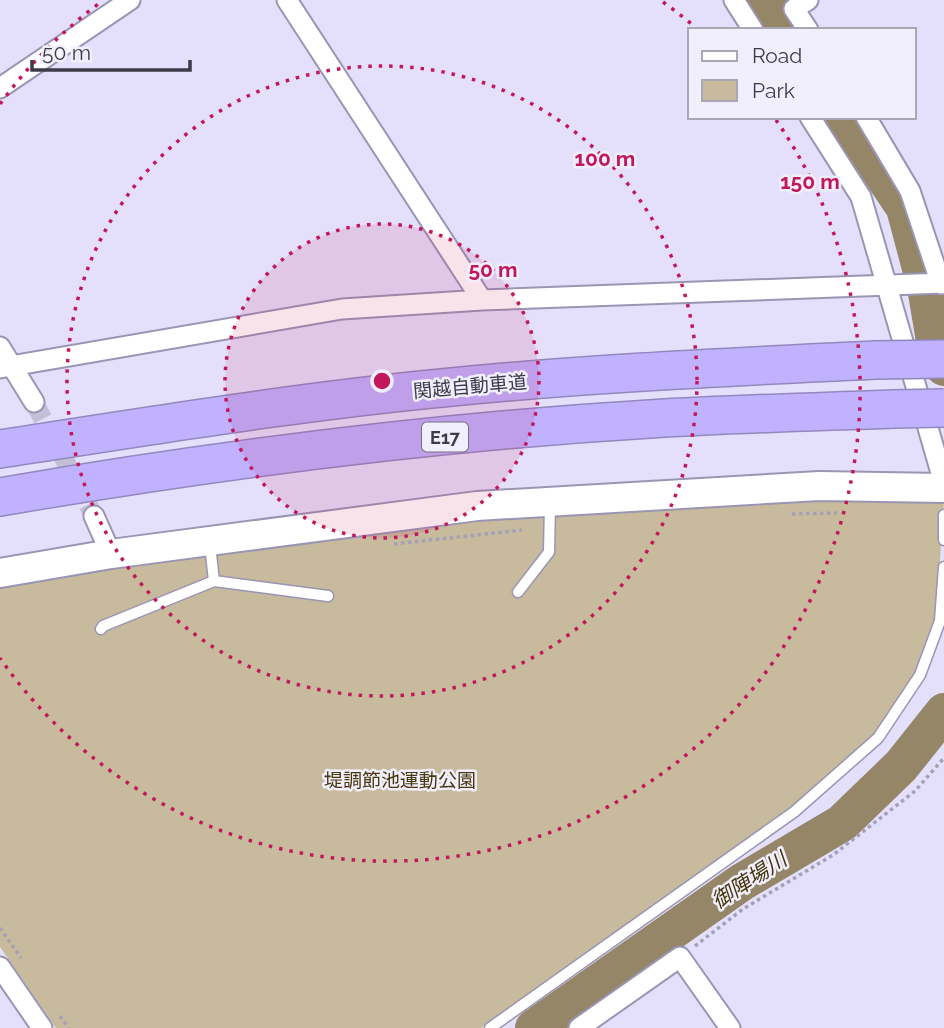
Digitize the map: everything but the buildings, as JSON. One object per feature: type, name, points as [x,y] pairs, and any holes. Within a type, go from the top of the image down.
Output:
[{"type":"highway","name":"関越自動車道","points":[[0,449],[298,405],[451,387],[642,372],[944,359]]},
{"type":"highway","name":"E17","points":[[0,497],[312,451],[462,435],[649,419],[944,408]]},
{"type":"street","points":[[0,88],[130,0]]},
{"type":"street","points":[[287,0],[482,300]]},
{"type":"street","points":[[734,0],[752,28]]},
{"type":"street","points":[[807,28],[794,9],[808,0]]},
{"type":"street","points":[[0,573],[111,554],[477,506],[550,514],[819,485],[944,485],[861,197],[811,119]]},
{"type":"street","points":[[6,367],[342,309],[482,300],[943,284],[910,191],[867,119]]},
{"type":"street","points":[[0,346],[6,367],[34,402]]},
{"type":"street","points":[[94,516],[111,554]]},
{"type":"street","points":[[579,1028],[680,957],[730,1028]]},
{"type":"street","points":[[0,967],[42,1028]]},
{"type":"lane","points":[[518,592],[548,552],[550,514]]},
{"type":"lane","points":[[944,514],[944,540]]},
{"type":"lane","points":[[209,541],[214,581]]},
{"type":"lane","points":[[490,1028],[794,812],[878,738],[920,675],[940,621],[944,567]]},
{"type":"lane","points":[[101,629],[214,581],[328,596]]},
{"type":"path","points":[[781,514],[850,512]]},
{"type":"path","points":[[391,544],[550,514]]},
{"type":"path","points":[[680,957],[743,909],[833,855],[915,791],[944,758]]},
{"type":"green space","name":"堤調節池運動公園","points":[[815,499],[944,500],[936,620],[916,675],[874,737],[790,810],[481,1028],[56,1028],[0,947],[0,585],[228,552],[506,518]]},
{"type":"waterway","name":"御陣場川","points":[[766,0],[785,28]]},
{"type":"waterway","name":"御陣場川","points":[[845,119],[905,208],[926,287],[935,341],[944,367]]},
{"type":"waterway","name":"御陣場川","points":[[534,1028],[742,882],[842,823],[901,766],[944,712]]},
{"type":"tunnel","points":[[34,402],[94,516]]}]
